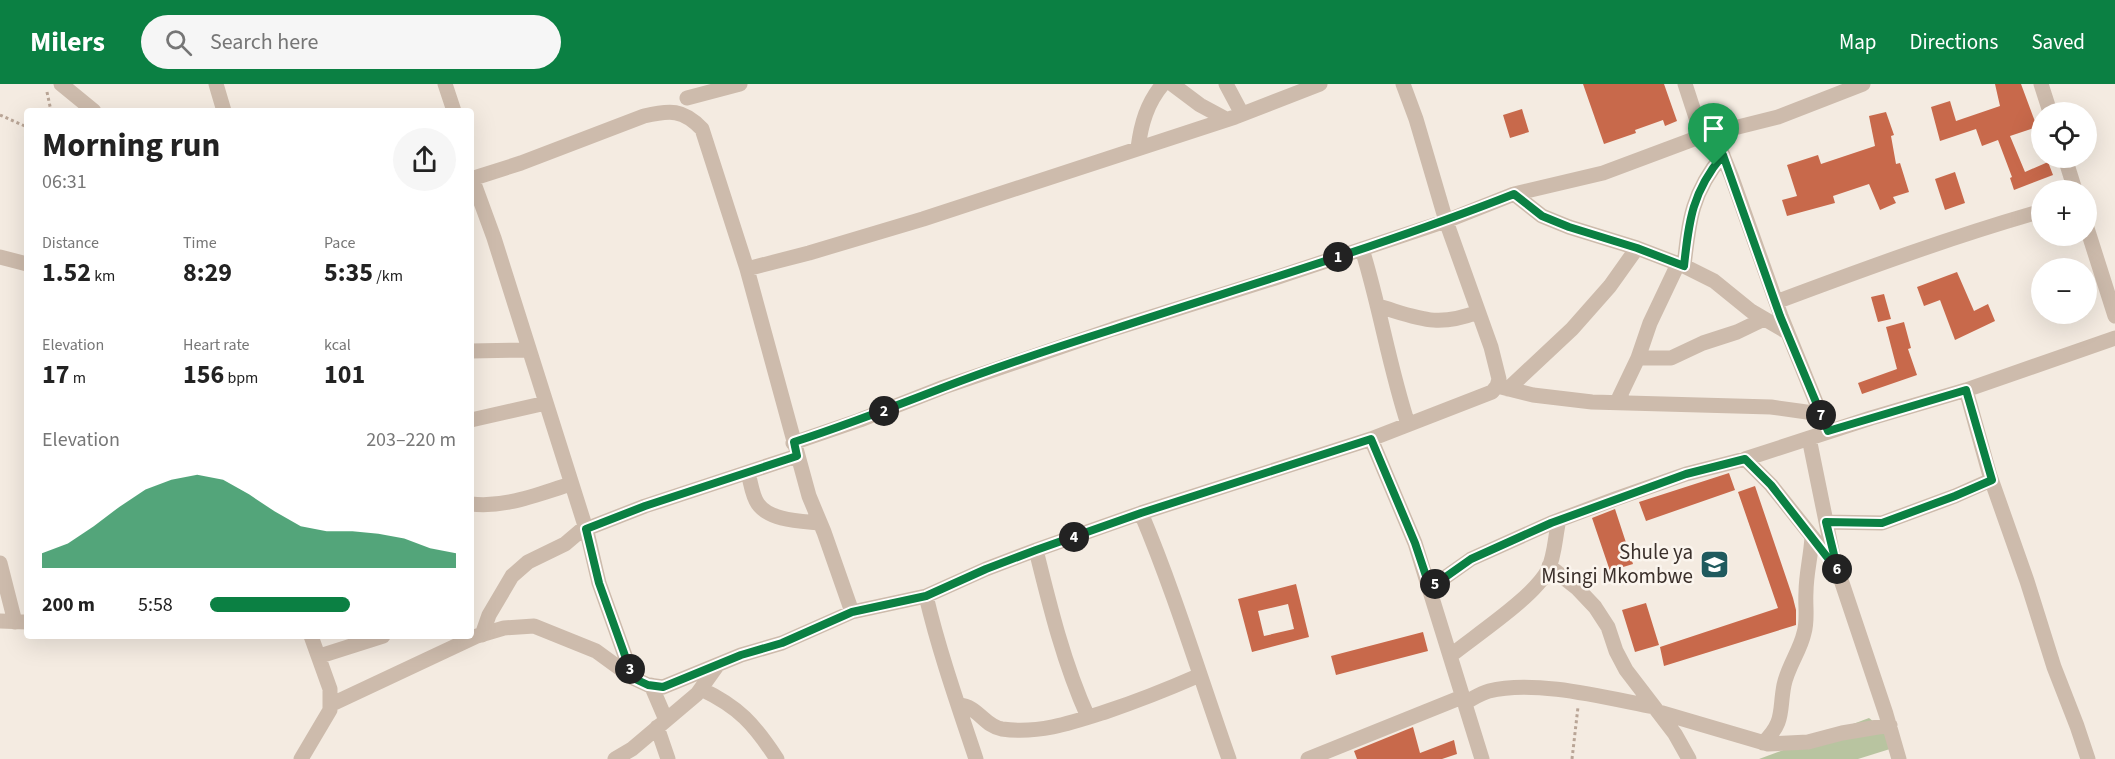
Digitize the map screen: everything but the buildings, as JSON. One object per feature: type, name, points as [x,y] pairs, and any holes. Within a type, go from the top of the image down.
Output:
[{"type":"street","points":[[216,84],[223,108]]},
{"type":"street","points":[[445,84],[453,108]]},
{"type":"street","points":[[692,119],[686,91],[740,84]]},
{"type":"street","points":[[1138,148],[1143,117],[1149,103],[1163,84]]},
{"type":"street","points":[[1172,84],[1200,105],[1226,119]]},
{"type":"street","points":[[1226,84],[1242,114]]},
{"type":"street","points":[[747,269],[810,253],[923,219],[1242,114],[1320,84]]},
{"type":"street","points":[[1403,84],[1502,388]]},
{"type":"street","points":[[1685,84],[1708,135],[1723,155],[1787,332],[1828,431]]},
{"type":"street","points":[[479,630],[512,576],[528,562],[565,543],[586,528],[645,506],[748,473],[860,420],[944,387],[1113,329],[1446,221],[1514,194],[1603,172],[1708,135],[1778,117],[1863,84]]},
{"type":"street","points":[[2041,84],[2047,102]]},
{"type":"street","points":[[54,86],[89,108]]},
{"type":"street","points":[[474,174],[520,163],[644,116],[663,112],[681,113],[692,119],[702,129],[747,269],[809,496],[852,612]]},
{"type":"street","points":[[1617,402],[1638,358],[1650,323],[1681,265],[1689,218],[1701,183],[1723,155]]},
{"type":"street","points":[[474,180],[586,528],[599,583],[633,678]]},
{"type":"street","points":[[1514,194],[1542,216],[1569,227],[1637,248],[1714,281],[1751,311],[1787,332]]},
{"type":"street","points":[[1776,302],[1876,264],[1981,228],[2031,214]]},
{"type":"street","points":[[2093,246],[2115,316]]},
{"type":"street","points":[[479,630],[534,626],[596,651],[633,678],[663,687],[741,655],[782,643],[852,612],[926,596],[1036,550],[1141,513],[1371,439],[1502,388],[1572,329],[1610,286],[1637,248]]},
{"type":"street","points":[[1362,249],[1398,394],[1408,424]]},
{"type":"street","points":[[0,257],[24,263]]},
{"type":"street","points":[[1378,306],[1424,320],[1439,322],[1460,319],[1478,312]]},
{"type":"street","points":[[1638,358],[1671,358],[1764,319]]},
{"type":"street","points":[[1430,588],[1471,559],[1559,520],[1686,474],[1745,459],[1828,431],[1966,390],[2115,338]]},
{"type":"street","points":[[474,351],[529,350]]},
{"type":"street","points":[[1502,388],[1533,395],[1580,401],[1771,407],[1821,414]]},
{"type":"street","points":[[1966,390],[1992,480],[2054,667],[2088,759]]},
{"type":"street","points":[[474,419],[546,403]]},
{"type":"street","points":[[1809,438],[1838,571],[1890,725],[1899,759]]},
{"type":"street","points":[[1371,439],[1415,543],[1482,759]]},
{"type":"street","points":[[1745,459],[1771,485],[1838,571]]},
{"type":"street","points":[[748,473],[759,505],[768,512],[787,519],[820,523]]},
{"type":"street","points":[[1826,522],[1882,523],[1992,480]]},
{"type":"street","points":[[474,504],[516,501],[571,484]]},
{"type":"street","points":[[1141,513],[1175,596],[1229,759]]},
{"type":"street","points":[[1450,656],[1504,614],[1530,591],[1547,571],[1553,556],[1559,520]]},
{"type":"street","points":[[1763,742],[1774,732],[1780,719],[1787,673],[1804,636],[1812,537]]},
{"type":"street","points":[[1036,550],[1049,605],[1088,717]]},
{"type":"street","points":[[0,563],[14,621]]},
{"type":"street","points":[[1549,566],[1577,588],[1595,607],[1608,627],[1616,651],[1626,670],[1675,734],[1689,759]]},
{"type":"street","points":[[926,596],[937,644],[976,759]]},
{"type":"street","points":[[301,759],[321,728],[330,705],[330,690],[312,639]]},
{"type":"street","points":[[320,656],[358,639]]},
{"type":"street","points":[[330,705],[461,639]]},
{"type":"street","points":[[615,759],[632,749],[701,689],[717,666]]},
{"type":"street","points":[[959,705],[973,709],[993,727],[1038,730],[1069,724],[1149,697],[1200,675]]},
{"type":"street","points":[[651,685],[662,723],[668,759]]},
{"type":"street","points":[[1308,759],[1488,691],[1521,687],[1579,694],[1656,709],[1768,744],[1808,742],[1842,733],[1890,725]]},
{"type":"street","points":[[701,689],[725,701],[743,714],[777,759]]},
{"type":"path","points":[[51,108],[54,86]]},
{"type":"path","points":[[0,115],[24,126]]},
{"type":"path","points":[[1572,759],[1579,694]]},
{"type":"green space","points":[[1869,718],[1887,732],[1890,749],[1858,759],[1759,759]]},
{"type":"place","name":"Shule ya Msingi Mkombwe","points":[[1714,564]]},
{"type":"route","points":[[1723,155],[1780,316],[1828,431],[1966,390],[1992,480],[1910,514],[1882,523],[1826,522],[1838,571],[1771,485],[1745,459],[1686,474],[1551,523],[1471,559],[1430,588],[1415,543],[1371,439],[1141,513],[1036,550],[926,596],[852,612],[782,643],[741,655],[663,687],[648,685],[633,678],[599,583],[586,529],[645,506],[797,456],[794,442],[860,420],[944,387],[1113,329],[1446,221],[1514,194],[1542,216],[1684,266],[1689,218],[1701,183],[1714,165],[1723,155]]}]
